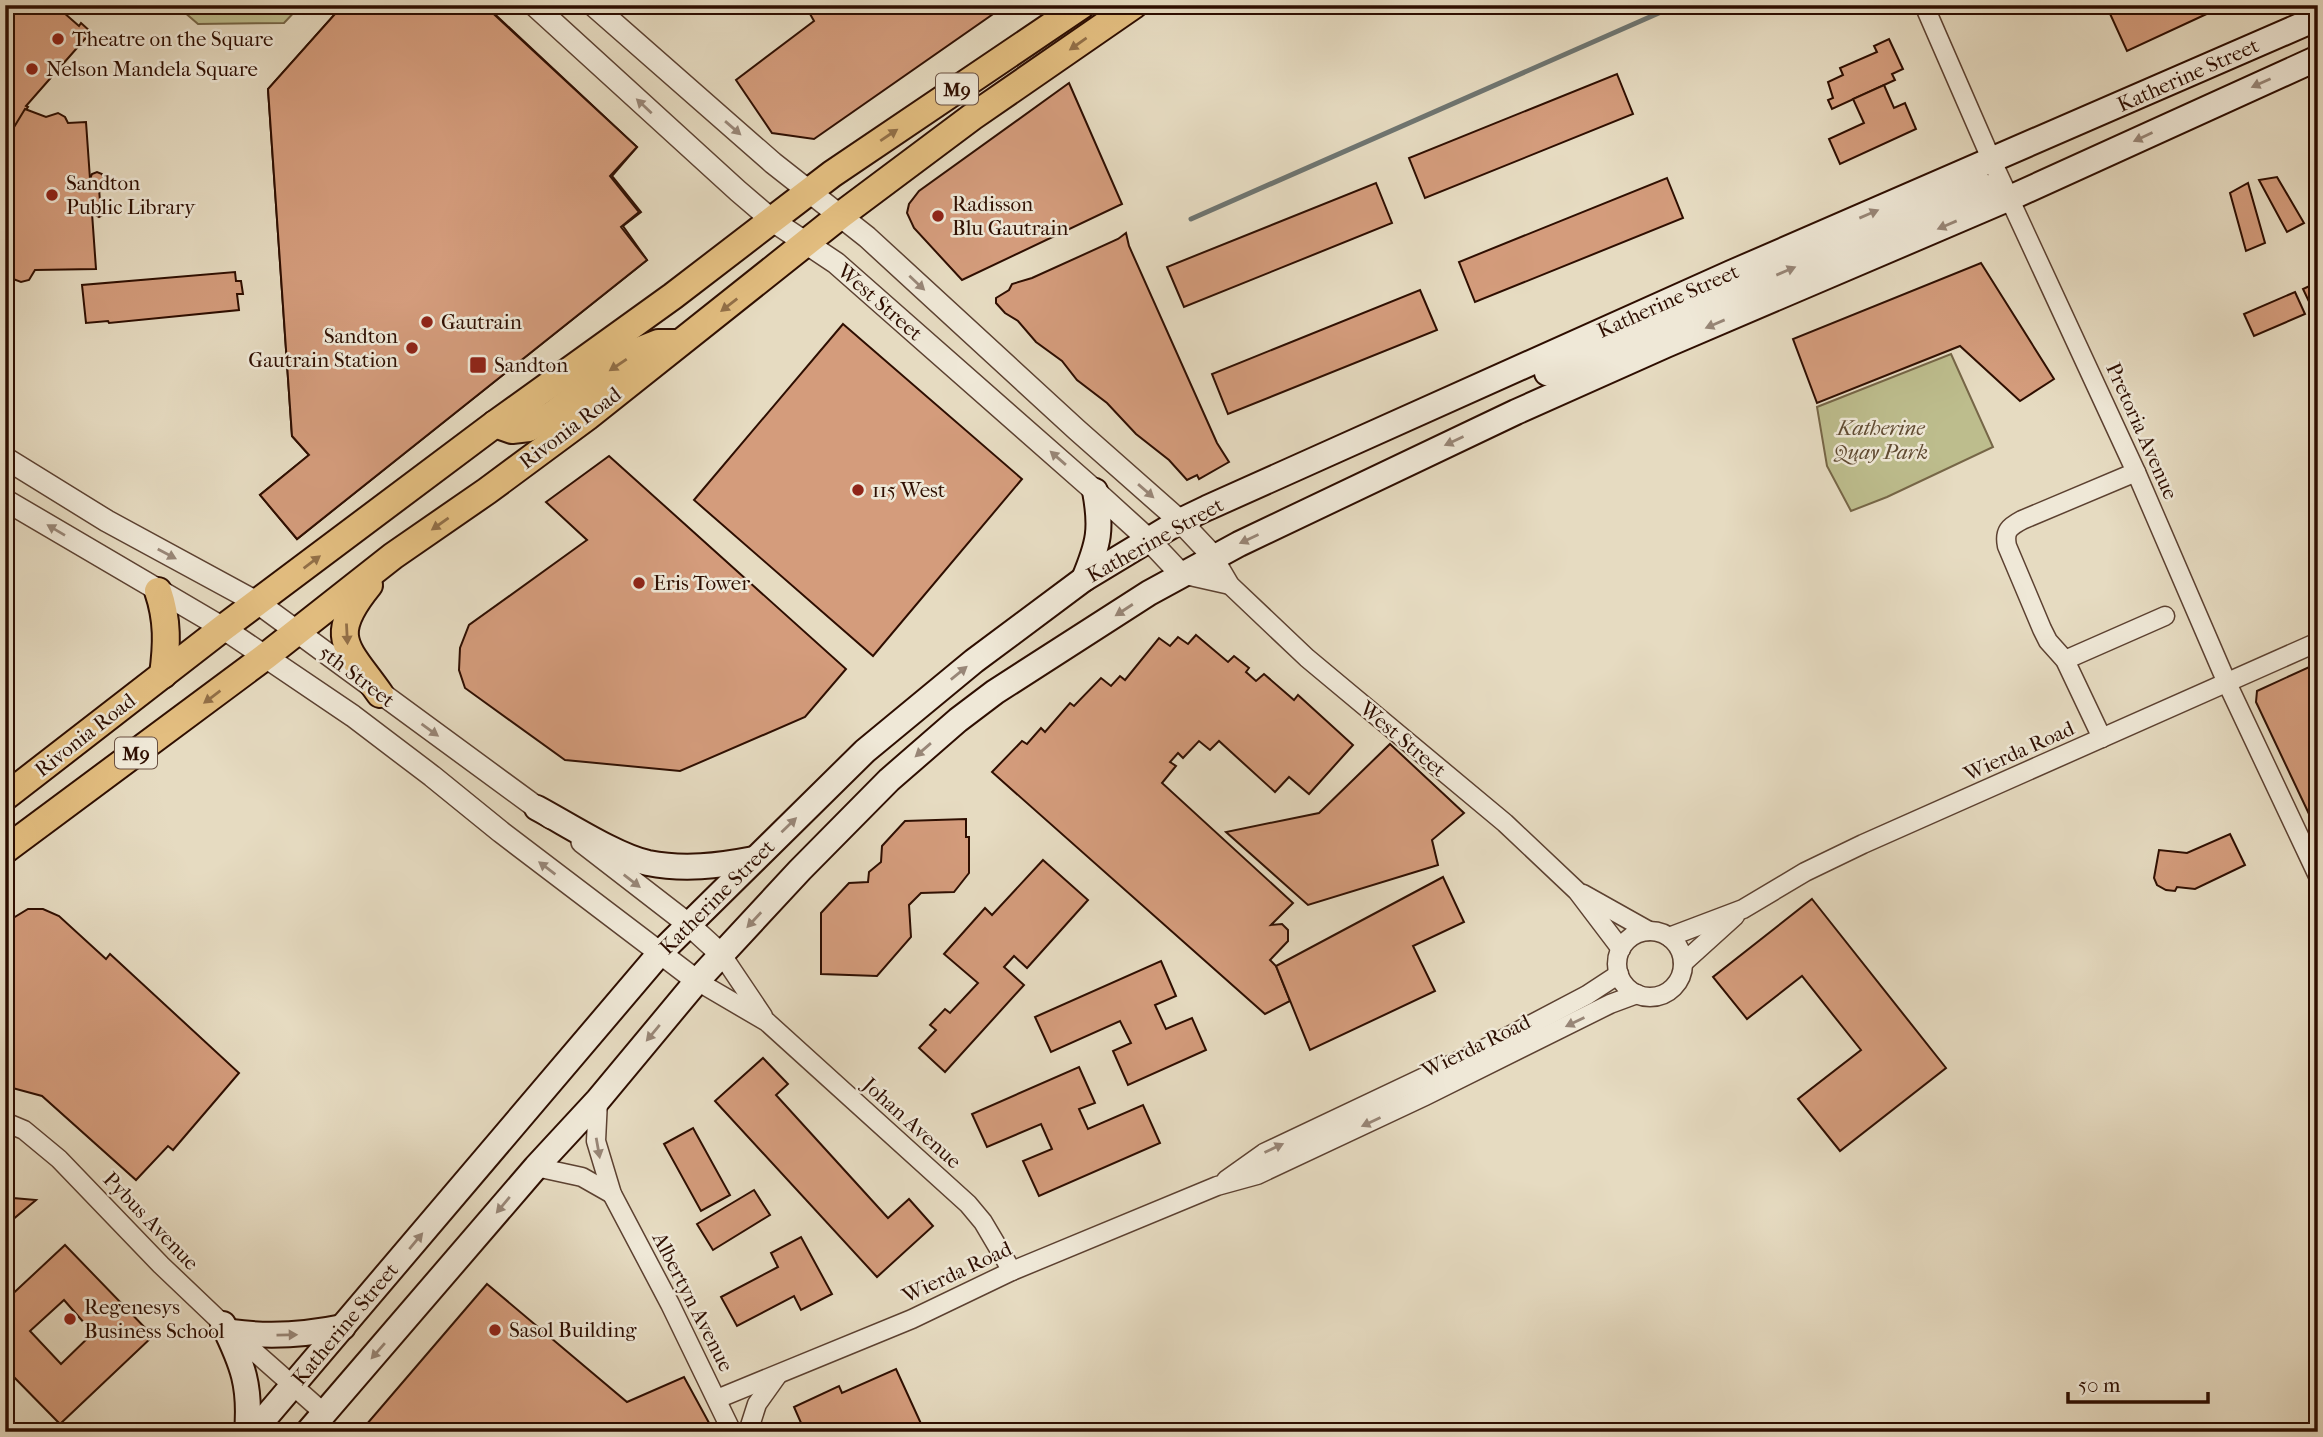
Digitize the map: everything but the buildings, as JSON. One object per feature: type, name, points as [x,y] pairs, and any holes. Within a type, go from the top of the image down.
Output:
[{"type":"main road","name":"Rivonia Road","points":[[5,797],[223,628],[495,424],[673,296],[844,166],[1082,5]]},
{"type":"main road","name":"Rivonia Road","points":[[5,850],[267,656],[393,556],[553,441],[841,215],[972,117],[1134,5]]},
{"type":"main road","name":"Katherine Street","points":[[253,1432],[660,953],[688,924],[874,743],[974,660],[1084,579],[1180,521],[1707,283],[2318,18]]},
{"type":"main road","points":[[1992,161],[2045,154],[2060,149],[2318,35]]},
{"type":"main road","name":"Katherine Street","points":[[307,1432],[536,1167],[598,1100],[697,981],[800,870],[889,780],[995,692],[1213,556],[1516,412],[2010,198],[2318,58]]},
{"type":"main road","points":[[1180,521],[1221,513],[1277,491],[1977,188],[1987,187],[2010,198]]},
{"type":"main road","points":[[495,424],[512,430],[530,428],[638,351],[658,343],[680,342]]},
{"type":"main road","points":[[1084,579],[1097,548],[1099,535],[1095,491]]},
{"type":"main road","points":[[380,694],[356,664],[348,648],[346,622],[351,609],[393,556]]},
{"type":"main road","points":[[158,591],[166,617],[163,675]]},
{"type":"main road","points":[[537,808],[619,852],[645,862],[681,868],[717,866],[754,859]]},
{"type":"main road","points":[[227,1328],[255,1335],[295,1335],[343,1327]]},
{"type":"main road","points":[[227,1328],[242,1364],[249,1407],[247,1432]]},
{"type":"street","name":"West Street","points":[[534,5],[773,221],[836,263],[1095,491],[1149,540],[1181,574]]},
{"type":"street","name":"West Street","points":[[593,5],[762,154],[841,215],[1180,521],[1213,556],[1230,585],[1307,658],[1505,823],[1577,891],[1621,949]]},
{"type":"street","name":"Pretoria Avenue","points":[[1924,5],[1992,161],[2136,472],[2227,683],[2318,876]]},
{"type":"street","name":"5th Street","points":[[5,458],[107,521],[258,603],[537,808],[688,924],[722,955]]},
{"type":"street","points":[[2102,738],[2065,660],[2048,641],[2042,629],[2007,547],[2005,536],[2010,527],[2022,520],[2136,472]]},
{"type":"street","name":"5th Street","points":[[5,500],[267,656],[393,746],[697,981]]},
{"type":"street","points":[[1181,574],[1230,585]]},
{"type":"street","points":[[2065,660],[2165,616]]},
{"type":"street","name":"Wierda Road","points":[[1669,937],[1743,909],[1804,872],[1863,844],[2318,642]]},
{"type":"street","name":"West Street","points":[[1577,891],[1649,931]]},
{"type":"street","name":"Wierda Road","points":[[1683,963],[1743,909]]},
{"type":"street","points":[[1649,931],[1669,937],[1676,944],[1683,963],[1682,973],[1671,989],[1660,995],[1649,996],[1629,989],[1619,974],[1618,957],[1621,949],[1635,934],[1649,931]]},
{"type":"street","name":"Johan Avenue","points":[[722,955],[767,1022]]},
{"type":"street","name":"Wierda Road","points":[[717,1399],[912,1319],[1012,1270],[1217,1186],[1256,1175],[1416,1080],[1490,1046],[1587,995],[1619,974]]},
{"type":"street","name":"Johan Avenue","points":[[697,981],[767,1022],[968,1203],[983,1222],[1012,1270]]},
{"type":"street","name":"Wierda Road","points":[[1334,1130],[1425,1096],[1637,993]]},
{"type":"street","points":[[1416,1080],[1425,1096]]},
{"type":"street","name":"Albertyn Avenue","points":[[598,1100],[596,1141],[612,1194],[732,1432]]},
{"type":"street","name":"Pybus Avenue","points":[[5,1122],[24,1130],[60,1159],[161,1265],[227,1328],[324,1413]]},
{"type":"street","points":[[536,1167],[582,1177],[612,1194]]},
{"type":"street","points":[[748,1432],[757,1405],[779,1374]]},
{"type":"green space","points":[[176,5],[301,5],[284,23],[198,24]]},
{"type":"green space","name":"Katherine Quay Park","points":[[1951,354],[1993,447],[1851,511],[1827,466],[1817,407]]},
{"type":"waterway","points":[[1191,219],[1677,5]]},
{"type":"place","name":"Theatre on the Square","points":[[58,39]]},
{"type":"place","name":"Nelson Mandela Square","points":[[32,69]]},
{"type":"place","name":"Sandton Public Library","points":[[52,195]]},
{"type":"place","name":"Radisson Blu Gautrain","points":[[938,216]]},
{"type":"place","name":"Gautrain","points":[[427,322]]},
{"type":"place","name":"Sandton Gautrain Station","points":[[412,348]]},
{"type":"place","name":"Sandton","points":[[478,365]]},
{"type":"place","name":"115 West","points":[[858,490]]},
{"type":"place","name":"Eris Tower","points":[[639,583]]},
{"type":"place","name":"Regenesys Business School","points":[[70,1319]]},
{"type":"place","name":"Sasol Building","points":[[495,1330]]}]
